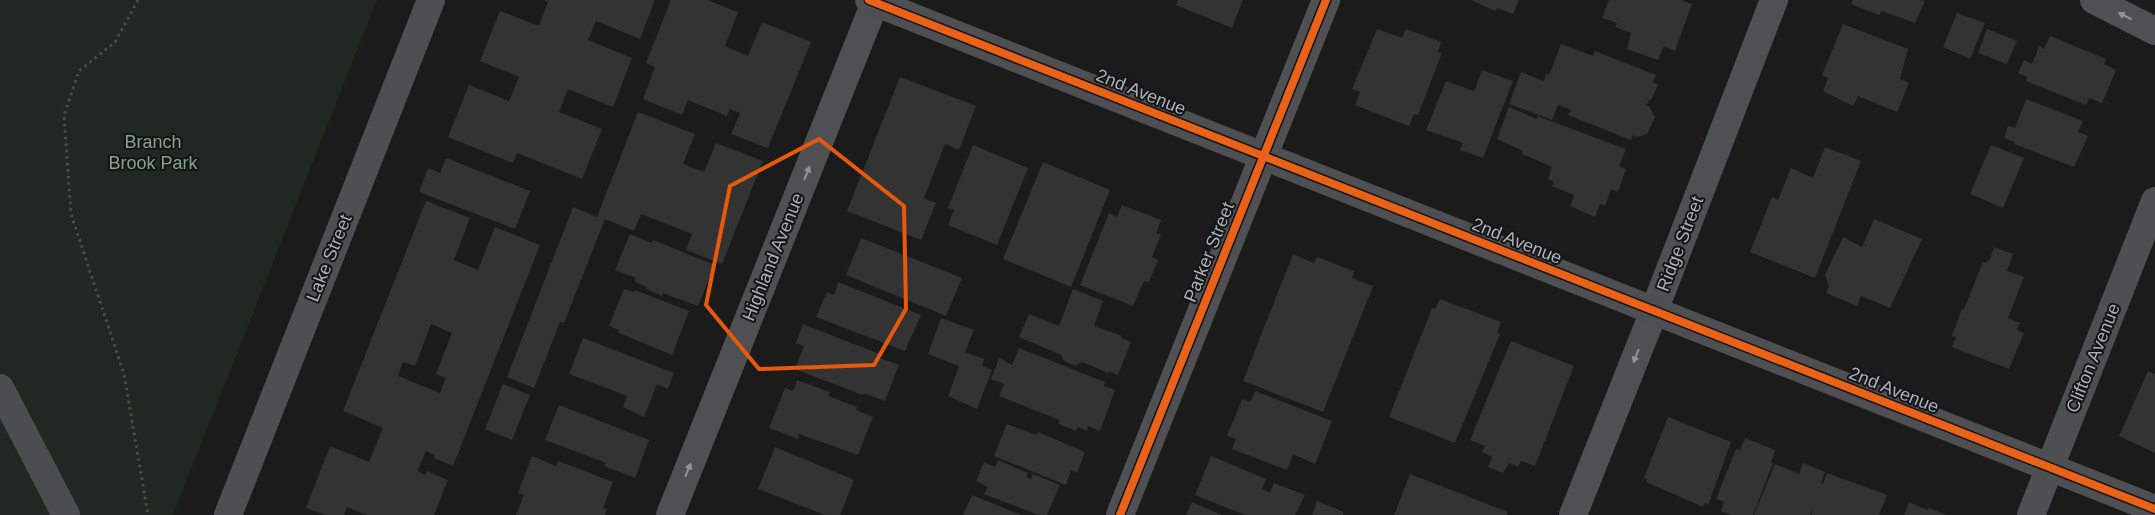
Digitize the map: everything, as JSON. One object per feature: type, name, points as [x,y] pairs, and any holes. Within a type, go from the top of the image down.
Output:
[{"type":"main road","points":[[0,388],[66,515]]},
{"type":"street","name":"Lake Street","points":[[228,515],[431,0]]},
{"type":"street","name":"Parker Street","points":[[1120,515],[1326,0]]},
{"type":"street","name":"Ridge Street","points":[[1573,515],[1774,0]]},
{"type":"street","points":[[2094,0],[2155,31]]},
{"type":"street","name":"2nd Avenue","points":[[873,1],[2155,509]]},
{"type":"street","name":"Highland Avenue","points":[[670,515],[873,1]]},
{"type":"street","name":"Clifton Avenue","points":[[2031,515],[2155,202]]},
{"type":"path","points":[[138,0],[115,42],[79,71],[64,115],[71,214],[124,374],[148,515]]},
{"type":"highlighted area","points":[[819,139],[904,206],[906,309],[874,365],[759,369],[706,305],[730,186]]},
{"type":"green space","name":"Branch Brook Park","points":[[0,0],[377,0],[173,515],[0,515]]},
{"type":"building","points":[[544,0],[655,0],[640,39],[596,21],[588,40],[632,58],[613,107],[568,89],[559,112],[602,129],[582,179],[517,153],[513,163],[448,137],[469,85],[509,101],[519,77],[480,61],[500,11],[539,26],[548,2]]},
{"type":"building","points":[[671,0],[707,0],[738,12],[725,46],[748,56],[762,22],[811,42],[768,148],[731,134],[740,113],[730,109],[727,116],[688,100],[682,115],[643,99],[655,67],[646,63]]},
{"type":"building","points":[[1178,0],[1243,0],[1232,28],[1176,5]]},
{"type":"building","points":[[1471,0],[1519,0],[1513,14],[1497,8],[1495,11]]},
{"type":"building","points":[[1609,0],[1681,0],[1692,4],[1675,51],[1664,46],[1658,60],[1627,49],[1631,33],[1615,27],[1617,23],[1602,18]]},
{"type":"building","points":[[1853,0],[1925,1],[1915,23],[1882,11],[1879,15],[1851,4]]},
{"type":"building","points":[[1957,13],[1985,23],[1970,59],[1943,47]]},
{"type":"building","points":[[1843,24],[1908,49],[1900,79],[1909,83],[1897,112],[1858,96],[1853,106],[1823,91],[1828,78],[1822,75]]},
{"type":"building","points":[[1377,29],[1402,38],[1406,29],[1441,42],[1438,52],[1442,53],[1418,115],[1414,114],[1409,126],[1355,105],[1360,92],[1352,89]]},
{"type":"building","points":[[1987,29],[2017,41],[2007,64],[1978,53]]},
{"type":"building","points":[[2050,36],[2106,59],[2104,64],[2116,70],[2102,103],[2089,98],[2086,105],[2026,81],[2027,77],[2018,73],[2024,60],[2032,64],[2039,46],[2044,49]]},
{"type":"building","points":[[1561,44],[1593,56],[1595,51],[1656,75],[1653,82],[1658,85],[1646,106],[1649,106],[1655,117],[1647,134],[1637,137],[1633,135],[1631,140],[1568,115],[1571,110],[1558,105],[1552,120],[1509,104],[1521,72],[1544,81],[1546,74],[1549,75]]},
{"type":"building","points":[[1482,70],[1513,81],[1483,158],[1460,150],[1463,143],[1426,130],[1446,81],[1474,91]]},
{"type":"building","points":[[900,77],[976,106],[959,150],[945,144],[924,198],[936,203],[921,240],[847,211]]},
{"type":"building","points":[[2026,99],[2083,121],[2078,132],[2088,136],[2074,167],[2014,144],[2015,142],[2004,138],[2008,126],[2015,128]]},
{"type":"building","points":[[1509,107],[1537,119],[1537,116],[1626,149],[1619,166],[1626,169],[1618,192],[1611,189],[1605,206],[1600,204],[1595,217],[1570,206],[1574,195],[1552,186],[1554,182],[1548,179],[1552,167],[1522,154],[1523,151],[1497,139]]},
{"type":"building","points":[[638,112],[695,134],[683,164],[704,172],[716,143],[763,161],[722,264],[686,250],[692,234],[641,214],[634,231],[605,219],[564,323],[560,322],[534,388],[507,377],[573,207],[597,217]]},
{"type":"building","points":[[973,145],[1028,168],[997,245],[948,225],[954,210],[948,208]]},
{"type":"building","points":[[1991,145],[2024,158],[2003,208],[1970,194]]},
{"type":"building","points":[[1825,147],[1861,161],[1815,278],[1750,252],[1772,197],[1778,200],[1791,168],[1813,178]]},
{"type":"building","points":[[446,158],[530,191],[515,229],[419,192],[428,168],[440,173]]},
{"type":"building","points":[[1043,162],[1110,190],[1071,287],[1003,259]]},
{"type":"building","points":[[426,201],[470,218],[454,260],[478,270],[495,227],[540,245],[453,466],[434,458],[435,455],[426,451],[417,471],[425,475],[427,471],[448,480],[434,515],[367,515],[347,507],[344,515],[325,515],[306,508],[330,446],[369,462],[383,428],[343,411]],"holes":[[[431,324],[452,333],[436,374],[446,378],[440,393],[398,376],[403,362],[415,366]]]},
{"type":"building","points":[[1122,205],[1161,220],[1156,233],[1161,235],[1152,257],[1158,260],[1149,282],[1144,281],[1133,306],[1080,285],[1109,213],[1117,217]]},
{"type":"building","points":[[1874,219],[1922,239],[1890,308],[1861,296],[1857,306],[1826,293],[1829,286],[1825,275],[1843,237],[1862,247]]},
{"type":"building","points":[[630,234],[652,243],[653,240],[715,265],[698,306],[663,293],[662,296],[635,282],[636,278],[615,270]]},
{"type":"building","points":[[861,238],[962,278],[946,316],[846,275]]},
{"type":"building","points":[[1994,247],[2013,254],[2007,271],[2024,277],[2008,318],[2020,323],[2017,330],[2024,333],[2009,369],[1952,347],[1956,337],[1952,336],[1962,309],[1964,309],[1983,262],[1985,263],[1990,259]]},
{"type":"building","points":[[1293,254],[1314,263],[1317,257],[1354,271],[1352,278],[1373,286],[1323,412],[1243,381]]},
{"type":"building","points":[[838,282],[921,315],[905,351],[816,317],[827,292],[834,295]]},
{"type":"building","points":[[624,289],[634,292],[635,290],[689,311],[672,355],[619,333],[619,330],[609,326]]},
{"type":"building","points":[[1073,289],[1103,301],[1094,326],[1122,336],[1121,338],[1131,342],[1118,375],[1109,371],[1108,373],[1082,362],[1075,366],[1064,361],[1061,355],[1019,337],[1029,314],[1059,326]]},
{"type":"building","points":[[1440,299],[1501,322],[1497,333],[1500,334],[1455,443],[1389,417],[1432,308],[1435,309]]},
{"type":"building","points":[[941,318],[974,330],[965,352],[984,359],[982,366],[992,370],[977,409],[948,396],[959,366],[928,354]]},
{"type":"building","points":[[803,324],[882,355],[880,358],[899,365],[885,401],[864,393],[863,395],[795,369],[804,346],[796,343]]},
{"type":"building","points":[[583,338],[674,373],[668,389],[657,384],[644,417],[623,407],[627,396],[569,374]]},
{"type":"building","points":[[1511,341],[1574,366],[1535,466],[1521,461],[1518,467],[1509,463],[1503,473],[1488,467],[1492,457],[1482,452],[1485,446],[1470,440]]},
{"type":"building","points":[[1019,348],[1105,382],[1104,386],[1115,390],[1100,431],[1088,426],[1087,431],[1078,427],[1076,431],[1058,424],[1060,420],[999,396],[1004,384],[991,379],[999,358],[1012,365]]},
{"type":"building","points":[[2148,371],[2155,374],[2155,453],[2119,436]]},
{"type":"building","points":[[797,380],[830,392],[828,396],[857,407],[856,410],[873,417],[858,455],[799,434],[798,439],[769,428],[785,388],[793,391]]},
{"type":"building","points":[[503,384],[530,395],[512,440],[485,429]]},
{"type":"building","points":[[1255,391],[1332,421],[1315,464],[1293,454],[1287,470],[1232,449],[1236,439],[1227,436],[1242,399],[1250,402]]},
{"type":"building","points":[[559,405],[649,440],[635,478],[604,466],[606,463],[545,440]]},
{"type":"building","points":[[1668,417],[1731,442],[1708,505],[1705,503],[1703,507],[1646,482],[1647,479],[1644,478]]},
{"type":"building","points":[[1007,424],[1036,435],[1038,432],[1085,452],[1077,473],[1071,470],[1066,485],[994,456]]},
{"type":"building","points":[[1745,438],[1775,450],[1771,463],[1773,463],[1753,515],[1731,515],[1721,511],[1724,502],[1716,499],[1736,449],[1740,450]]},
{"type":"building","points":[[775,447],[854,480],[840,515],[825,515],[758,489]]},
{"type":"building","points":[[532,456],[556,466],[558,461],[613,482],[603,508],[607,509],[605,515],[516,515],[524,495],[518,493]]},
{"type":"building","points":[[1211,456],[1266,479],[1262,489],[1270,492],[1274,483],[1305,495],[1295,515],[1245,515],[1195,495]]},
{"type":"building","points":[[998,460],[1028,473],[1026,477],[1031,479],[1033,474],[1060,485],[1047,515],[1039,515],[984,494],[988,487],[976,481],[984,462],[995,467]]},
{"type":"building","points":[[1803,463],[1825,472],[1821,483],[1823,484],[1827,473],[1887,495],[1879,515],[1811,515],[1814,507],[1810,515],[1754,515],[1775,464],[1799,474]]},
{"type":"building","points":[[1410,474],[1508,512],[1507,515],[1394,515]]},
{"type":"building","points":[[972,495],[1021,515],[963,515]]},
{"type":"building","points":[[1317,501],[1344,512],[1343,515],[1312,515]]},
{"type":"building","points":[[1192,502],[1222,515],[1186,515]]},
{"type":"building","points":[[1909,502],[1927,510],[1929,508],[1947,515],[1904,515]]},
{"type":"cycle path","points":[[869,0],[2155,509]]},
{"type":"cycle path","points":[[1120,515],[1326,0]]}]
